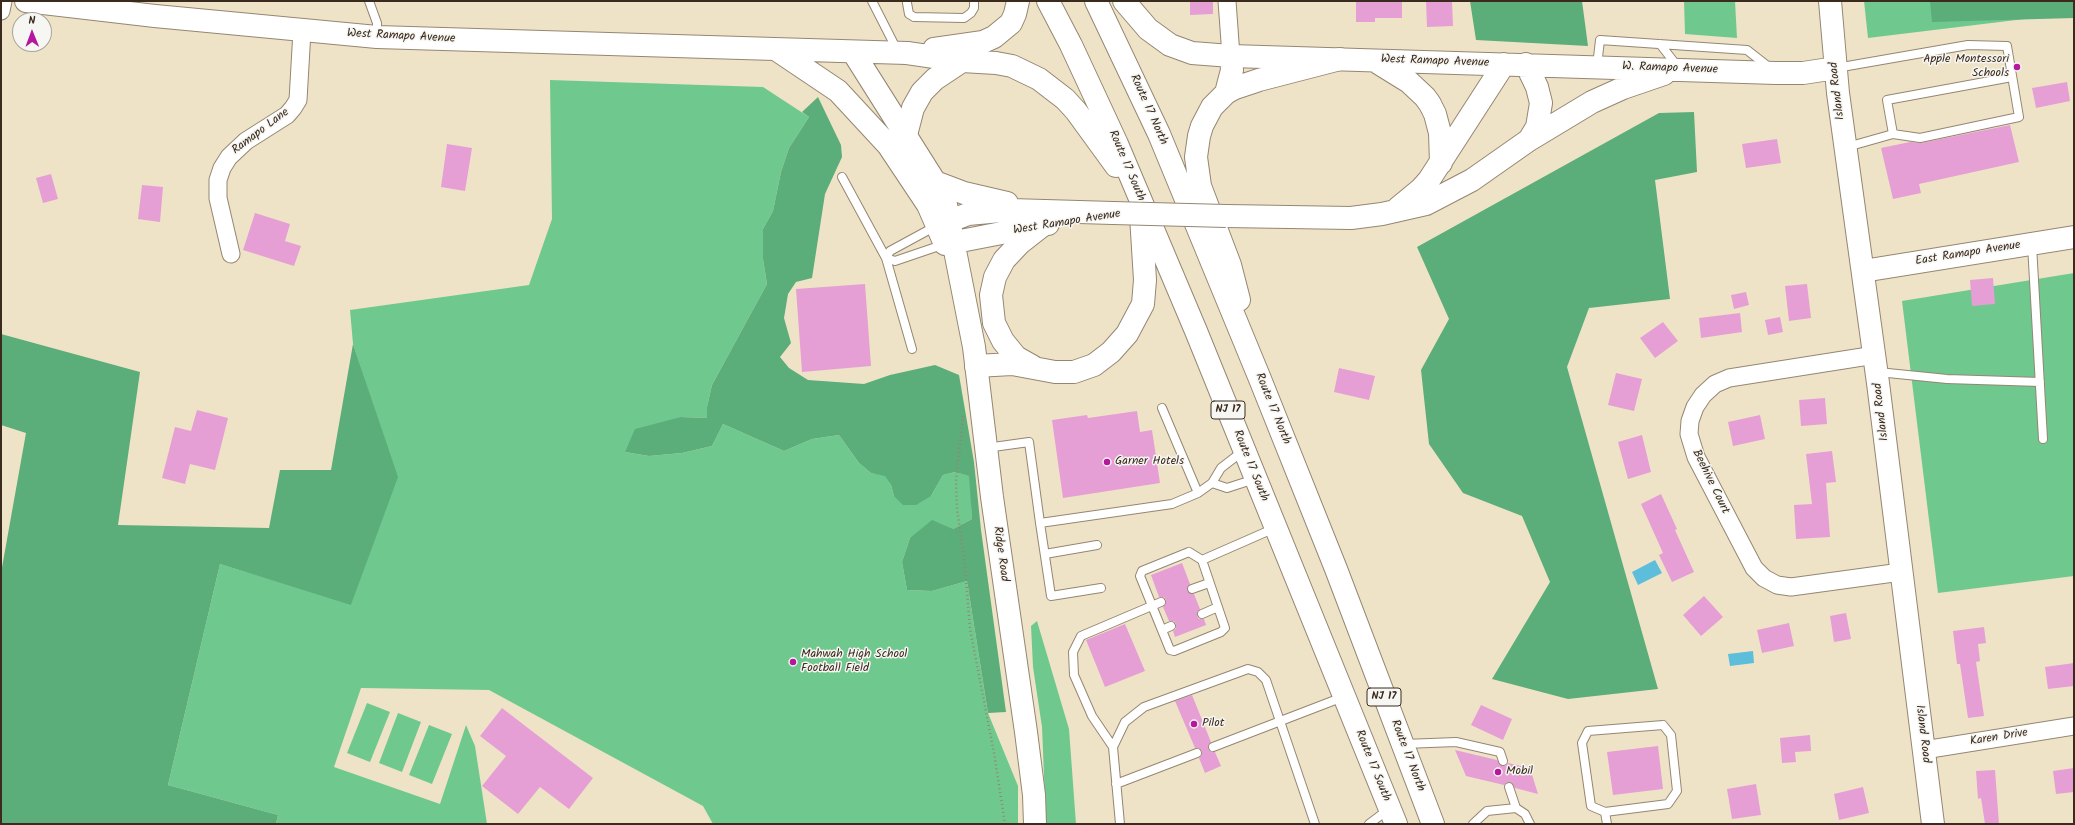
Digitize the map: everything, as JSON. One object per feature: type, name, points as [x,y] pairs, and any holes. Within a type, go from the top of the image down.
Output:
[{"type":"main road","name":"West Ramapo Avenue","points":[[26,1],[302,31],[377,37],[902,53]]},
{"type":"main road","points":[[902,53],[970,45],[994,37],[1011,23],[1018,1]]},
{"type":"main road","name":"Route 17 South","points":[[1048,1],[1095,95],[1140,201],[1256,479],[1392,816]]},
{"type":"main road","name":"Route 17 North","points":[[1096,1],[1159,134],[1260,379],[1336,569],[1433,824]]},
{"type":"main road","name":"West Ramapo Avenue","points":[[1124,1],[1148,29],[1170,45],[1192,53],[1231,56],[1504,64]]},
{"type":"main road","name":"Island Road","points":[[1830,1],[1845,148],[1876,364],[1933,824]]},
{"type":"main road","points":[[777,50],[838,91],[868,121],[903,164],[946,233]]},
{"type":"main road","points":[[853,52],[935,182],[946,205],[946,233]]},
{"type":"main road","points":[[902,53],[1012,66],[1039,79],[1052,88],[1076,111],[1140,201],[1145,294],[1139,314],[1127,334],[1111,352],[1084,370],[1064,373],[1002,363],[976,366]]},
{"type":"main road","points":[[1226,93],[1232,70],[1231,56]]},
{"type":"main road","points":[[1260,379],[1230,266],[1203,196],[1197,167],[1197,147],[1202,126],[1210,111],[1226,93],[1252,81],[1340,59]]},
{"type":"main road","points":[[1374,60],[1409,82],[1425,97],[1430,104],[1436,114],[1440,133],[1441,163]]},
{"type":"main road","points":[[906,135],[913,108],[922,92],[935,79],[962,61]]},
{"type":"main road","name":"West Ramapo Avenue","points":[[1395,210],[1421,189],[1441,163],[1504,64]]},
{"type":"main road","name":"W. Ramapo Avenue","points":[[1504,64],[1776,73],[1803,73],[1836,68]]},
{"type":"main road","points":[[1526,64],[1537,87],[1541,103],[1537,127],[1530,140]]},
{"type":"main road","name":"West Ramapo Avenue","points":[[946,233],[1050,218],[1113,213],[1351,218],[1426,204],[1472,180],[1530,140],[1608,94],[1640,81],[1680,69]]},
{"type":"main road","points":[[935,182],[1050,218]]},
{"type":"main road","points":[[1033,367],[1016,357],[1003,341],[994,323],[991,295],[995,277],[1004,260],[1020,243],[1050,218]]},
{"type":"main road","name":"Ridge Road","points":[[946,233],[963,285],[976,366],[1026,732],[1034,795],[1035,824]]},
{"type":"main road","name":"East Ramapo Avenue","points":[[1863,271],[2074,237]]},
{"type":"street","points":[[1,11],[3,1]]},
{"type":"street","points":[[1227,1],[1231,56]]},
{"type":"street","name":"Ramapo Lane","points":[[230,254],[218,198],[218,180],[222,168],[229,157],[246,140],[287,115],[296,104],[298,100],[302,31]]},
{"type":"street","name":"Beehive Court","points":[[1876,364],[1729,378],[1715,384],[1703,395],[1695,407],[1690,421],[1689,434],[1693,449],[1703,471],[1754,568],[1764,578],[1777,584],[1791,587],[1901,572]]},
{"type":"street","name":"Karen Drive","points":[[1924,750],[2074,726]]},
{"type":"lane","points":[[368,1],[377,23],[377,37]]},
{"type":"lane","points":[[872,1],[902,53]]},
{"type":"lane","points":[[907,3],[909,14],[914,17],[964,18],[971,13],[974,4]]},
{"type":"lane","points":[[1597,67],[1600,40],[1747,50],[1776,73]]},
{"type":"lane","points":[[1660,44],[1680,69]]},
{"type":"lane","points":[[1836,68],[1968,45],[2007,46],[2019,117],[1920,138],[1894,134],[1845,148]]},
{"type":"lane","points":[[1894,134],[1887,100],[2012,77]]},
{"type":"lane","points":[[842,177],[886,258],[912,349]]},
{"type":"lane","points":[[886,258],[895,261],[946,233]]},
{"type":"lane","points":[[886,258],[890,251],[946,233]]},
{"type":"lane","points":[[2032,244],[2044,438]]},
{"type":"lane","points":[[1876,364],[1947,379],[2040,382]]},
{"type":"lane","points":[[1162,408],[1198,493]]},
{"type":"lane","points":[[986,448],[1029,442],[1051,596],[1101,588]]},
{"type":"lane","points":[[1040,523],[1172,504],[1198,493],[1212,483],[1221,468],[1244,450]]},
{"type":"lane","points":[[1212,483],[1227,488],[1256,479]]},
{"type":"lane","points":[[1202,560],[1276,528]]},
{"type":"lane","points":[[1044,554],[1097,546]]},
{"type":"lane","points":[[1189,552],[1202,560],[1210,582],[1225,628],[1221,632],[1174,651],[1170,650],[1140,576],[1142,571],[1189,552]]},
{"type":"lane","points":[[1192,589],[1210,582]]},
{"type":"lane","points":[[1120,824],[1113,747],[1092,716],[1074,675],[1073,652],[1081,636],[1161,602]]},
{"type":"lane","points":[[1202,614],[1218,607]]},
{"type":"lane","points":[[1162,630],[1171,626]]},
{"type":"lane","points":[[1113,747],[1125,722],[1144,707],[1248,669],[1258,672],[1266,680],[1315,824]]},
{"type":"lane","points":[[1213,747],[1344,697]]},
{"type":"lane","points":[[1662,725],[1671,735],[1678,791],[1668,804],[1605,812],[1591,806],[1582,743],[1588,731],[1662,725]]},
{"type":"lane","points":[[1402,744],[1456,742],[1500,752],[1502,761]]},
{"type":"lane","points":[[1116,784],[1196,753]]},
{"type":"lane","points":[[1509,787],[1516,808],[1525,814],[1530,824]]},
{"type":"lane","points":[[1473,824],[1487,811],[1516,808]]},
{"type":"lane","points":[[1605,812],[1606,824]]},
{"type":"lane","points":[[1369,824],[1392,816]]},
{"type":"path","points":[[963,414],[956,480],[957,509],[965,565],[970,629],[994,753],[1005,824]]},
{"type":"green space","points":[[1470,1],[1582,1],[1588,46],[1476,40]]},
{"type":"green space","points":[[1684,1],[1735,1],[1737,38],[1685,34]]},
{"type":"green space","points":[[1864,1],[2074,1],[2074,13],[1868,38]]},
{"type":"green space","points":[[1930,1],[2074,1],[2074,18],[1932,22]]},
{"type":"green space","points":[[550,80],[763,87],[809,117],[789,148],[781,172],[773,211],[763,229],[763,259],[767,284],[712,385],[707,407],[707,418],[681,417],[625,452],[649,456],[682,453],[712,446],[723,424],[784,451],[812,439],[839,435],[859,463],[871,473],[885,475],[891,485],[894,496],[931,496],[943,475],[955,472],[970,476],[972,519],[953,529],[910,538],[902,562],[907,590],[932,591],[967,581],[988,713],[1018,786],[1018,824],[713,824],[703,806],[489,690],[361,688],[334,767],[440,804],[466,725],[475,746],[487,824],[276,824],[278,815],[168,785],[220,564],[351,604],[397,477],[353,344],[350,310],[529,285],[552,219]]},
{"type":"green space","points":[[818,97],[841,145],[842,157],[825,194],[812,278],[796,282],[788,294],[784,318],[791,343],[780,357],[789,368],[808,380],[864,384],[890,375],[935,365],[959,375],[974,462],[981,530],[1006,712],[988,713],[967,581],[932,591],[907,590],[902,562],[910,538],[932,520],[953,529],[972,519],[969,476],[955,472],[943,475],[931,496],[916,505],[903,505],[894,496],[891,485],[885,476],[871,473],[859,463],[839,435],[812,439],[784,451],[723,424],[712,446],[682,453],[649,456],[625,452],[635,429],[681,417],[707,418],[707,407],[712,385],[767,284],[763,259],[763,229],[773,211],[781,172],[789,148],[809,117],[802,112]]},
{"type":"green space","points":[[1694,112],[1697,172],[1655,180],[1670,299],[1589,308],[1567,367],[1658,689],[1568,699],[1492,679],[1550,582],[1522,516],[1463,493],[1429,444],[1421,370],[1449,319],[1417,247],[1659,113]]},
{"type":"green space","points":[[2074,273],[2074,576],[1938,593],[1902,301]]},
{"type":"green space","points":[[1,334],[140,372],[118,525],[269,528],[280,470],[331,470],[353,344],[398,477],[351,605],[220,564],[168,785],[278,815],[276,824],[1,824],[1,573],[26,433],[1,425]]},
{"type":"green space","points":[[1037,621],[1069,729],[1076,824],[1046,824],[1042,727],[1033,667],[1031,626]]},
{"type":"green space","points":[[367,703],[390,712],[370,762],[347,753]]},
{"type":"green space","points":[[398,713],[421,722],[402,772],[379,763]]},
{"type":"green space","points":[[429,725],[452,734],[432,784],[409,775]]},
{"type":"water","points":[[1655,560],[1662,573],[1638,585],[1632,572]]},
{"type":"water","points":[[1753,651],[1754,663],[1730,666],[1728,654]]},
{"type":"building","points":[[1190,1],[1213,1],[1213,14],[1190,15]]},
{"type":"building","points":[[1356,1],[1402,1],[1402,18],[1375,18],[1375,22],[1356,22]]},
{"type":"building","points":[[1426,1],[1452,1],[1453,26],[1427,27]]},
{"type":"building","points":[[2067,82],[2070,101],[2036,108],[2032,88]]},
{"type":"building","points":[[2010,125],[2019,162],[1919,184],[1921,193],[1893,199],[1881,148],[1910,142],[1921,143]]},
{"type":"building","points":[[1777,139],[1781,163],[1746,168],[1742,144]]},
{"type":"building","points":[[447,144],[472,148],[465,191],[441,187]]},
{"type":"building","points":[[51,174],[58,199],[43,203],[36,178]]},
{"type":"building","points":[[142,185],[163,187],[160,222],[138,219]]},
{"type":"building","points":[[255,213],[290,224],[285,241],[301,246],[294,266],[243,250]]},
{"type":"building","points":[[1993,278],[1995,304],[1972,306],[1970,280]]},
{"type":"building","points":[[865,284],[871,366],[802,372],[796,289]]},
{"type":"building","points":[[1807,284],[1811,318],[1789,321],[1785,286]]},
{"type":"building","points":[[1746,292],[1749,305],[1734,309],[1731,295]]},
{"type":"building","points":[[1740,313],[1742,332],[1701,338],[1699,318]]},
{"type":"building","points":[[1780,317],[1783,332],[1768,335],[1765,320]]},
{"type":"building","points":[[1663,322],[1678,341],[1655,358],[1640,338]]},
{"type":"building","points":[[1339,368],[1375,376],[1369,400],[1334,392]]},
{"type":"building","points":[[1616,373],[1642,379],[1634,411],[1608,405]]},
{"type":"building","points":[[1825,398],[1827,424],[1801,426],[1799,400]]},
{"type":"building","points":[[197,410],[228,418],[215,470],[190,464],[185,484],[162,478],[175,427],[191,431]]},
{"type":"building","name":"Garner Hotels","points":[[1137,411],[1140,432],[1152,430],[1160,483],[1063,498],[1052,420],[1087,415],[1088,418]]},
{"type":"building","points":[[1760,415],[1765,439],[1733,446],[1728,422]]},
{"type":"building","points":[[1642,435],[1651,472],[1628,479],[1618,442]]},
{"type":"building","points":[[1832,451],[1836,482],[1826,483],[1830,537],[1796,539],[1794,505],[1812,504],[1806,454]]},
{"type":"building","points":[[1661,494],[1694,572],[1672,582],[1659,555],[1663,553],[1641,504]]},
{"type":"building","points":[[1182,563],[1190,584],[1187,591],[1194,594],[1200,609],[1197,616],[1199,619],[1204,619],[1206,625],[1175,637],[1173,631],[1176,629],[1176,624],[1174,621],[1169,621],[1163,607],[1166,600],[1164,597],[1159,597],[1151,575]]},
{"type":"building","points":[[1704,596],[1723,617],[1701,636],[1683,615]]},
{"type":"building","points":[[1846,613],[1851,639],[1834,642],[1830,616]]},
{"type":"building","points":[[1789,623],[1794,646],[1762,653],[1757,630]]},
{"type":"building","points":[[1125,624],[1145,671],[1105,687],[1086,640]]},
{"type":"building","points":[[1984,627],[1986,643],[1978,644],[1980,661],[1976,662],[1984,716],[1968,718],[1960,664],[1957,664],[1953,631]]},
{"type":"building","points":[[2074,663],[2074,686],[2048,689],[2045,667]]},
{"type":"building","points":[[1192,695],[1211,742],[1208,749],[1215,752],[1221,766],[1205,773],[1199,758],[1202,751],[1195,748],[1175,701]]},
{"type":"building","points":[[1481,705],[1512,719],[1503,740],[1471,725]]},
{"type":"building","points":[[502,708],[593,778],[569,809],[540,787],[518,814],[482,786],[506,756],[480,736]]},
{"type":"building","points":[[1810,735],[1811,751],[1795,752],[1796,762],[1782,763],[1780,738]]},
{"type":"building","points":[[1658,746],[1663,789],[1613,795],[1607,752]]},
{"type":"building","name":"Mobil","points":[[1455,750],[1497,760],[1502,766],[1505,766],[1508,763],[1530,768],[1538,794],[1515,788],[1510,782],[1507,782],[1504,785],[1466,776]]},
{"type":"building","points":[[2074,768],[2074,792],[2056,794],[2053,771]]},
{"type":"building","points":[[1995,770],[1999,824],[1985,824],[1981,798],[1978,799],[1976,771]]},
{"type":"building","points":[[1756,784],[1761,815],[1732,819],[1727,789]]},
{"type":"building","points":[[1863,787],[1869,813],[1839,820],[1834,794]]},
{"type":"place","name":"Apple Montessori Schools","points":[[2017,67]]},
{"type":"place","name":"Garner Hotels","points":[[1107,462]]},
{"type":"place","name":"Mahwah High School Football Field","points":[[793,662]]},
{"type":"place","name":"Pilot","points":[[1194,724]]},
{"type":"place","name":"Mobil","points":[[1498,772]]}]
